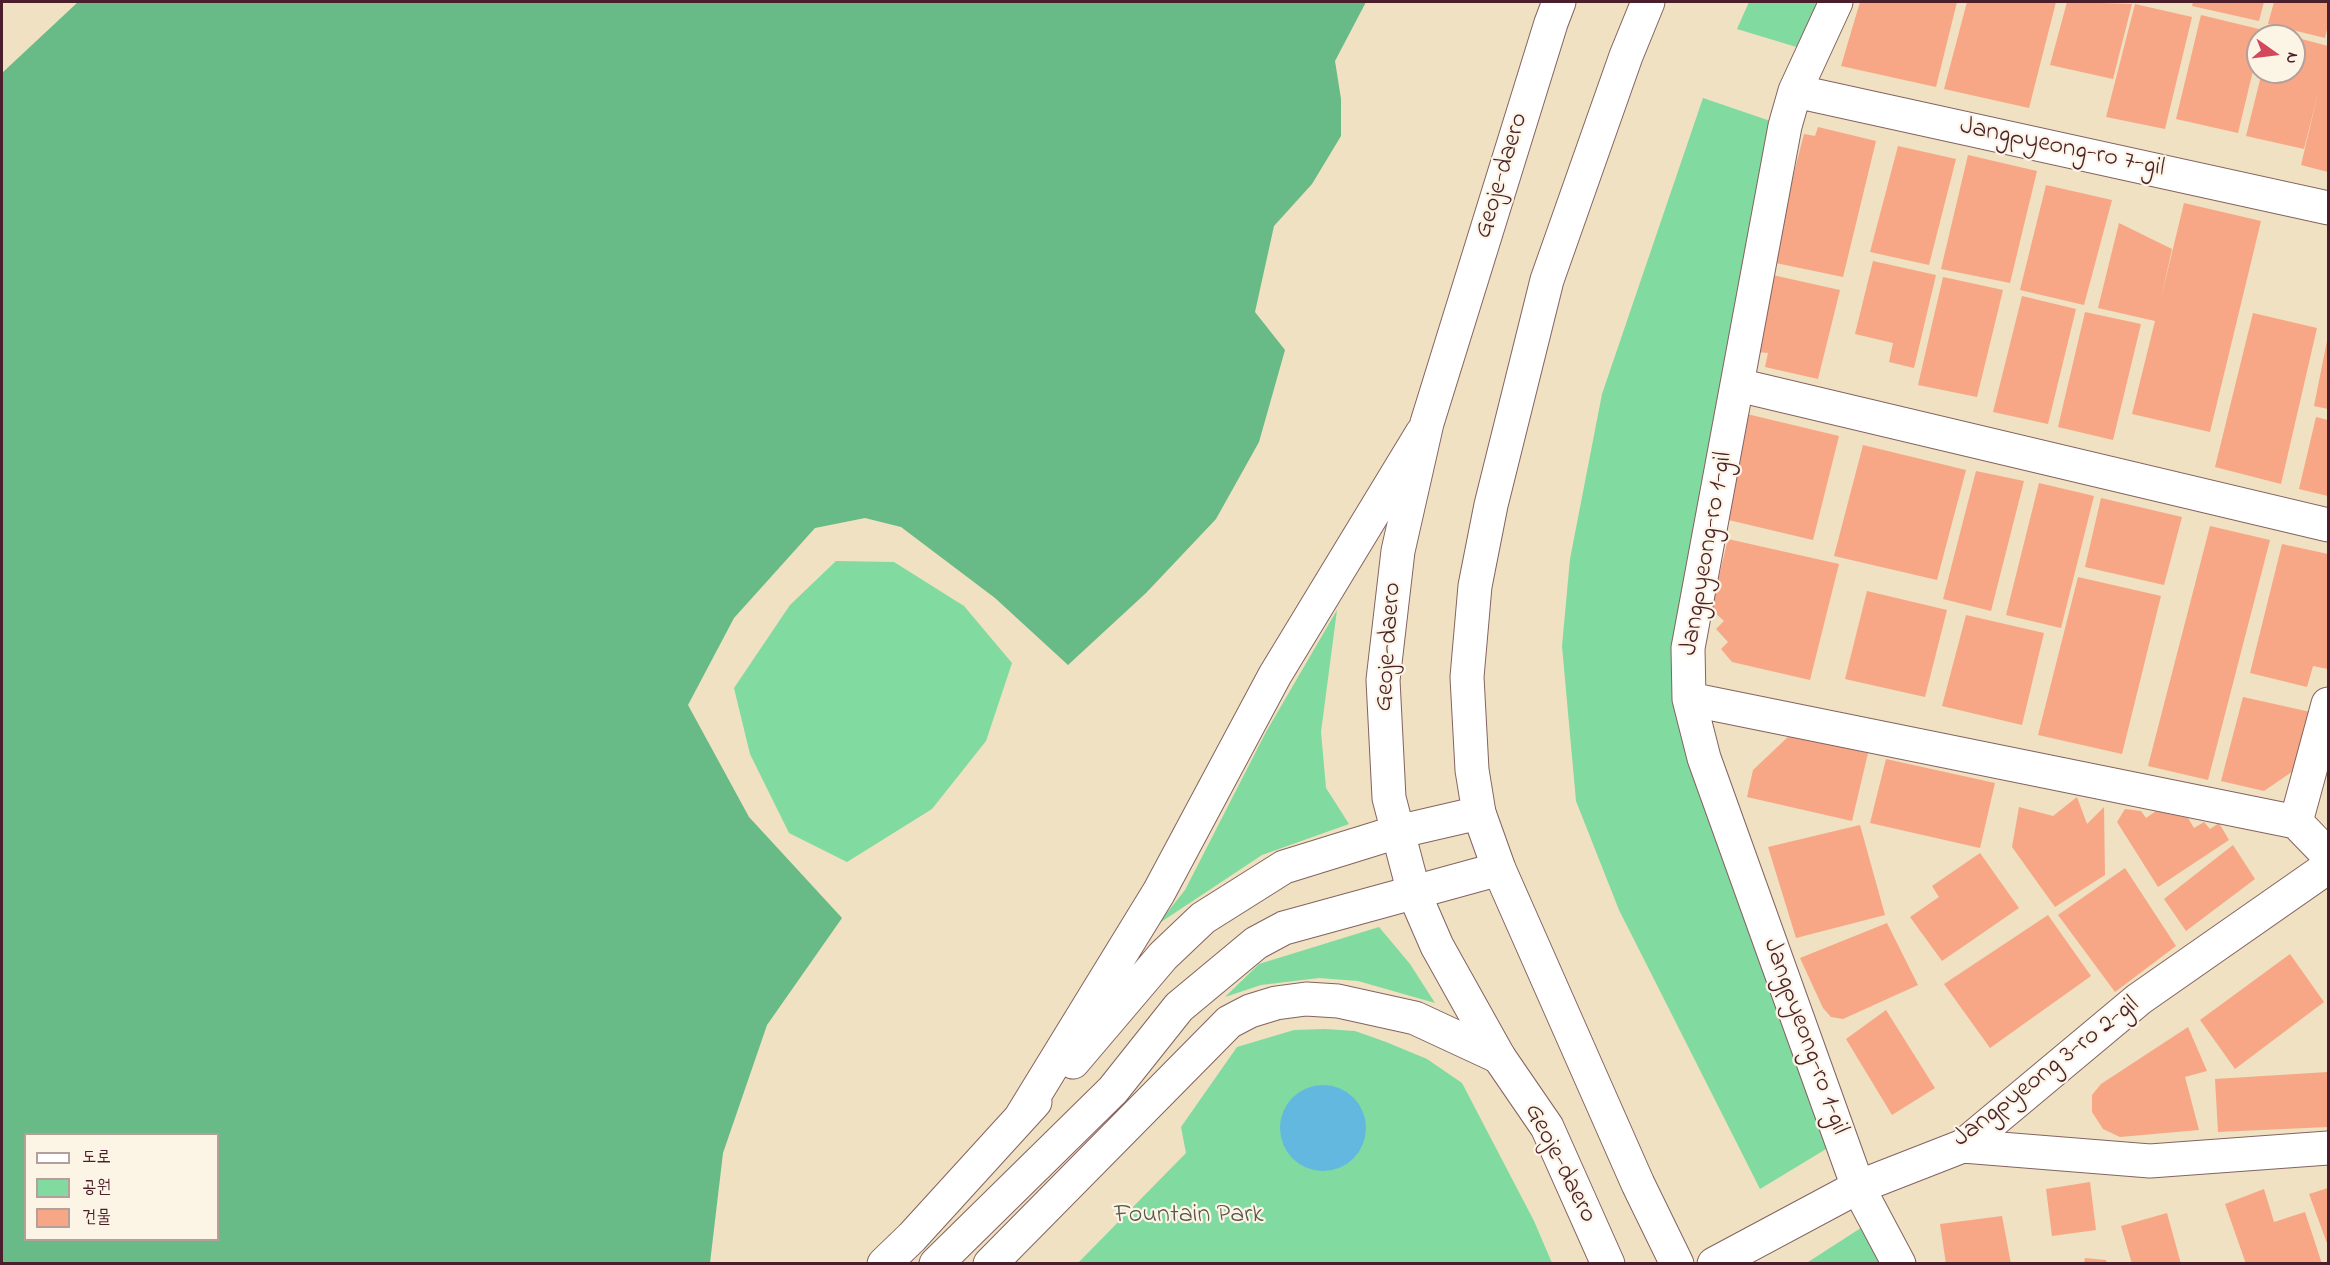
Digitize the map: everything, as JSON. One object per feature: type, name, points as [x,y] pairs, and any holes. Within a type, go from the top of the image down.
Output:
[{"type":"street","name":"Geoje-daero","points":[[1559,2],[1547,34],[1427,423],[1398,551],[1383,681],[1389,798],[1414,892],[1437,946],[1499,1057],[1547,1127],[1608,1263]]},
{"type":"street","points":[[1648,2],[1626,56],[1547,280],[1491,505],[1475,586],[1467,677],[1472,770],[1479,813],[1499,869],[1638,1184],[1677,1263]]},
{"type":"street","name":"Jangpyeong-ro 1-gil","points":[[1836,2],[1795,91],[1785,126],[1688,648],[1689,699],[1704,758],[1858,1187],[1899,1263]]},
{"type":"street","name":"Jangpyeong-ro 7-gil","points":[[1795,91],[2328,208]]},
{"type":"street","points":[[1738,385],[2328,525]]},
{"type":"street","points":[[1021,1117],[1159,892],[1275,675],[1427,423]]},
{"type":"street","points":[[1689,699],[2296,822],[2328,855]]},
{"type":"street","points":[[2296,822],[2328,704]]},
{"type":"street","points":[[884,1263],[912,1237],[1078,1058],[1162,956],[1203,918],[1284,867],[1397,832],[1479,813]]},
{"type":"street","name":"Jangpyeong 3-ro 2-gil","points":[[1714,1263],[1858,1187],[1963,1146],[2139,999],[2328,867]]},
{"type":"street","points":[[936,1263],[1113,1090],[1179,1007],[1248,949],[1284,928],[1499,869]]},
{"type":"street","points":[[990,1263],[1229,1022],[1250,1011],[1276,1003],[1306,999],[1338,1001],[1415,1018],[1499,1057]]},
{"type":"street","points":[[1963,1146],[2150,1161],[2328,1148]]},
{"type":"green space","points":[[78,2],[1366,2],[1335,61],[1341,99],[1341,136],[1312,184],[1274,226],[1255,312],[1285,350],[1259,442],[1216,519],[1146,593],[1068,665],[995,598],[901,527],[865,518],[815,528],[734,618],[688,705],[749,817],[842,918],[767,1025],[723,1153],[710,1263],[2,1263],[2,73]]},
{"type":"green space","points":[[1749,2],[1836,2],[1813,52],[1737,29]]},
{"type":"green space","points":[[1703,98],[1785,126],[1689,699],[1841,1140],[1760,1189],[1619,910],[1576,801],[1562,646],[1570,559],[1602,394]]},
{"type":"green space","points":[[836,561],[894,562],[964,606],[1012,663],[986,741],[932,809],[847,862],[789,833],[750,754],[734,688],[790,605]]},
{"type":"green space","points":[[1337,610],[1321,732],[1326,788],[1349,824],[1262,855],[1158,924],[1185,890],[1266,732]]},
{"type":"green space","points":[[1379,927],[1410,964],[1435,1003],[1358,981],[1319,978],[1261,985],[1225,997],[1259,964]]},
{"type":"green space","name":"Fountain Park","points":[[1294,1030],[1355,1031],[1386,1042],[1427,1059],[1462,1083],[1534,1221],[1552,1263],[1077,1264],[1186,1153],[1181,1127],[1237,1047]]},
{"type":"green space","points":[[1867,1224],[1899,1264],[1805,1264]]},
{"type":"water","points":[[1315,1085],[1331,1085],[1354,1097],[1363,1111],[1366,1128],[1363,1145],[1354,1159],[1331,1171],[1315,1171],[1299,1164],[1287,1152],[1280,1136],[1280,1120],[1287,1104],[1299,1092]]},
{"type":"building","points":[[1860,2],[1957,2],[1936,87],[1841,66]]},
{"type":"building","points":[[1967,2],[2056,2],[2029,108],[1944,89]]},
{"type":"building","points":[[2067,2],[2132,4],[2113,79],[2050,65]]},
{"type":"building","points":[[2193,2],[2264,2],[2259,21],[2192,6]]},
{"type":"building","points":[[2274,2],[2328,2],[2328,25],[2325,38],[2306,33],[2306,24],[2268,24]]},
{"type":"building","points":[[2135,4],[2192,17],[2165,129],[2106,117]]},
{"type":"building","points":[[2201,15],[2246,26],[2246,84],[2250,84],[2238,133],[2176,119]]},
{"type":"building","points":[[2306,40],[2328,46],[2328,172],[2301,165],[2319,89],[2304,149],[2246,136],[2259,84],[2306,84]]},
{"type":"building","points":[[1818,127],[1876,141],[1843,277],[1771,262],[1804,134],[1815,136]]},
{"type":"building","points":[[1898,146],[1956,159],[1929,265],[1870,252]]},
{"type":"building","points":[[1968,155],[2037,171],[2010,283],[1941,269]]},
{"type":"building","points":[[2046,185],[2112,200],[2084,305],[2020,290]]},
{"type":"building","points":[[2184,203],[2261,221],[2210,432],[2132,414],[2155,321],[2098,308],[2119,223],[2172,249],[2161,298]]},
{"type":"building","points":[[1873,261],[1936,275],[1914,368],[1889,362],[1893,343],[1855,334]]},
{"type":"building","points":[[1768,274],[1840,290],[1818,379],[1765,367],[1768,353],[1758,352]]},
{"type":"building","points":[[1943,277],[2003,290],[1977,397],[1918,385]]},
{"type":"building","points":[[2022,296],[2076,309],[2048,424],[1993,412]]},
{"type":"building","points":[[2085,312],[2141,324],[2113,440],[2058,427]]},
{"type":"building","points":[[2253,313],[2317,328],[2281,484],[2215,467]]},
{"type":"building","points":[[2328,341],[2328,409],[2314,406]]},
{"type":"building","points":[[1747,414],[1839,436],[1813,540],[1720,518]]},
{"type":"building","points":[[2316,417],[2328,420],[2328,496],[2299,489]]},
{"type":"building","points":[[1863,445],[1966,470],[1937,580],[1834,556]]},
{"type":"building","points":[[1976,471],[2024,481],[1991,611],[1943,599]]},
{"type":"building","points":[[2039,483],[2094,496],[2061,628],[2006,615]]},
{"type":"building","points":[[2101,498],[2182,517],[2164,585],[2085,567]]},
{"type":"building","points":[[2210,526],[2270,540],[2208,780],[2148,766]]},
{"type":"building","points":[[1728,539],[1839,564],[1810,680],[1732,662],[1721,649],[1728,642],[1716,629],[1724,621],[1711,609]]},
{"type":"building","points":[[2282,544],[2328,554],[2328,669],[2313,666],[2307,687],[2250,673]]},
{"type":"building","points":[[2078,577],[2161,596],[2122,754],[2038,735]]},
{"type":"building","points":[[1867,591],[1947,610],[1925,697],[1845,679]]},
{"type":"building","points":[[1966,615],[2044,633],[2022,725],[1942,706]]},
{"type":"building","points":[[2243,697],[2315,713],[2299,767],[2264,791],[2221,781]]},
{"type":"building","points":[[1790,735],[1868,753],[1852,821],[1747,797],[1753,770]]},
{"type":"building","points":[[1886,759],[1995,783],[1980,848],[1870,823]]},
{"type":"building","points":[[2077,797],[2087,824],[2104,807],[2105,875],[2055,907],[2012,847],[2019,807],[2053,816]]},
{"type":"building","points":[[2125,809],[2141,811],[2146,818],[2156,811],[2188,818],[2194,828],[2204,822],[2210,829],[2219,823],[2229,840],[2158,887],[2117,822]]},
{"type":"building","points":[[1860,825],[1885,915],[1796,938],[1768,847]]},
{"type":"building","points":[[2233,845],[2255,879],[2186,931],[2164,899]]},
{"type":"building","points":[[1980,853],[2019,908],[1942,961],[1910,917],[1939,897],[1932,886]]},
{"type":"building","points":[[2125,868],[2176,946],[2115,992],[2058,915]]},
{"type":"building","points":[[2048,915],[2091,976],[1990,1048],[1944,984]]},
{"type":"building","points":[[1887,923],[1918,985],[1843,1019],[1831,1017],[1823,1008],[1800,958]]},
{"type":"building","points":[[2290,954],[2324,1002],[2235,1069],[2200,1020]]},
{"type":"building","points":[[1886,1010],[1935,1088],[1892,1115],[1846,1039]]},
{"type":"building","points":[[2188,1027],[2207,1071],[2185,1077],[2199,1130],[2120,1137],[2103,1129],[2092,1112],[2092,1095],[2101,1084]]},
{"type":"building","points":[[2328,1072],[2328,1127],[2218,1132],[2215,1079]]},
{"type":"building","points":[[2090,1182],[2096,1230],[2052,1236],[2046,1189]]},
{"type":"building","points":[[2328,1188],[2328,1246],[2309,1194]]},
{"type":"building","points":[[2264,1189],[2274,1222],[2305,1212],[2322,1264],[2246,1264],[2225,1204]]},
{"type":"building","points":[[2167,1213],[2181,1264],[2132,1264],[2121,1226]]},
{"type":"building","points":[[2002,1216],[2011,1264],[1946,1264],[1940,1224]]},
{"type":"building","points":[[2085,1258],[2106,1260],[2107,1264],[2084,1264]]}]
